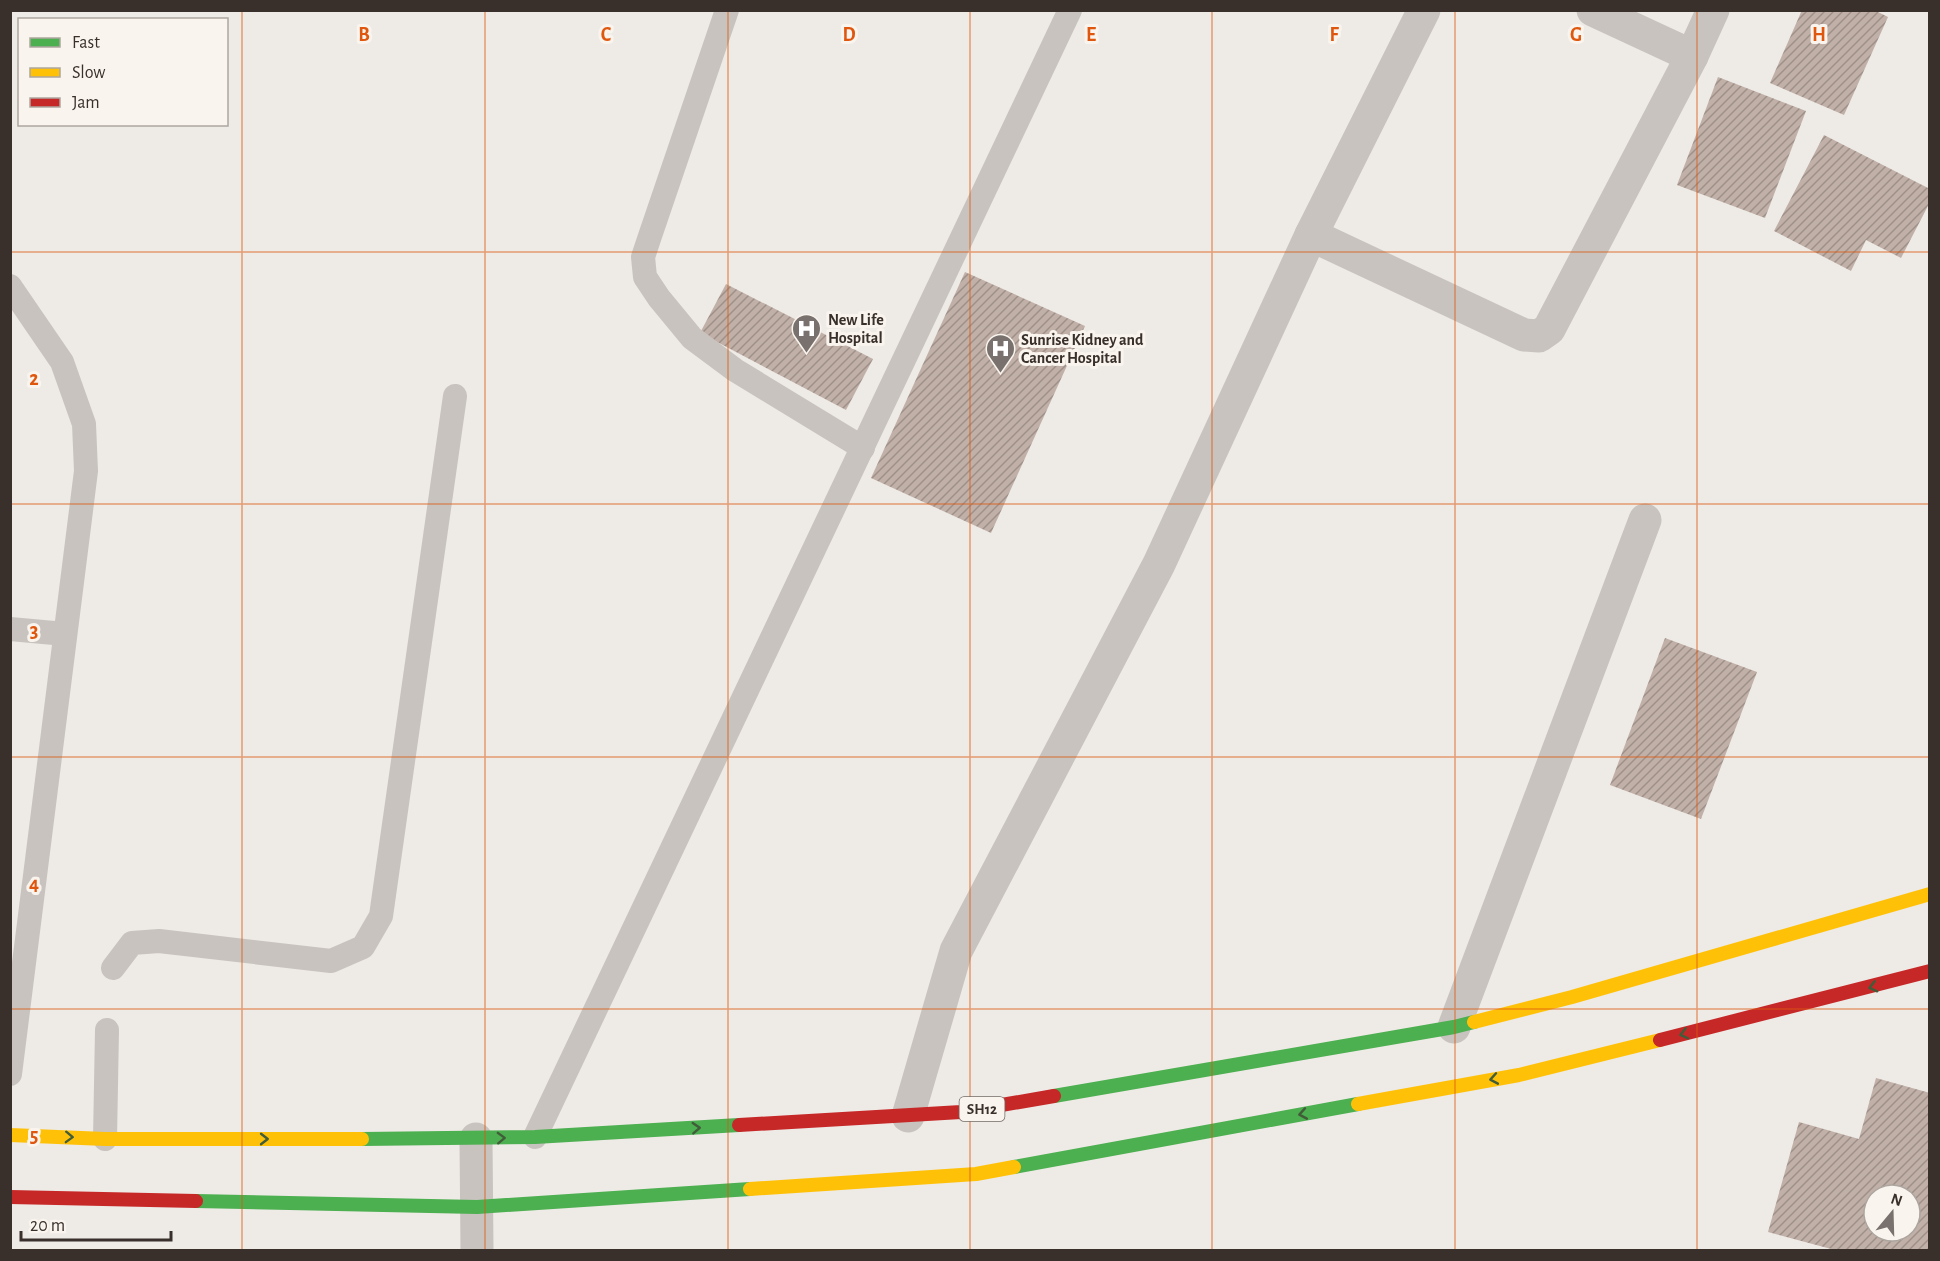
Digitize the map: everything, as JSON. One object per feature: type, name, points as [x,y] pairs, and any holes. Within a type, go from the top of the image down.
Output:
[{"type":"main road","name":"SH12","points":[[10,1135],[105,1139],[476,1139],[961,1112],[1454,1027],[1572,996],[1929,894]]},
{"type":"main road","points":[[10,1197],[477,1207],[976,1174],[1519,1075],[1929,971]]},
{"type":"street","points":[[908,1116],[957,951],[1159,564],[1311,235],[1424,10]]},
{"type":"street","points":[[1593,10],[1692,56]]},
{"type":"street","points":[[1311,235],[1524,335],[1539,336],[1549,329],[1692,56],[1713,10]]},
{"type":"street","points":[[1454,1027],[1645,520]]},
{"type":"street","points":[[476,1139],[477,1251]]},
{"type":"lane","points":[[727,10],[643,257],[645,277],[692,338],[735,370],[862,448]]},
{"type":"lane","points":[[535,1137],[1070,10]]},
{"type":"lane","points":[[10,286],[62,362],[84,424],[86,471],[10,1074]]},
{"type":"lane","points":[[113,969],[132,943],[159,941],[331,961],[363,947],[381,916],[455,396]]},
{"type":"lane","points":[[10,629],[65,634]]},
{"type":"lane","points":[[105,1139],[107,1030]]},
{"type":"building","points":[[1802,10],[1874,10],[1888,17],[1844,115],[1770,83]]},
{"type":"building","points":[[1718,77],[1806,111],[1765,218],[1677,185]]},
{"type":"building","points":[[1824,135],[1930,189],[1930,202],[1901,258],[1866,240],[1851,271],[1774,231]]},
{"type":"building","points":[[965,272],[1085,326],[991,533],[871,478]]},
{"type":"building","points":[[726,284],[873,359],[846,410],[700,333]]},
{"type":"building","points":[[1665,638],[1757,672],[1701,819],[1610,785]]},
{"type":"building","points":[[1876,1078],[1930,1093],[1930,1250],[1835,1250],[1768,1232],[1799,1122],[1859,1139]]},
{"type":"traffic: fast","points":[[1054,1096],[1474,1022]]},
{"type":"traffic: fast","points":[[1014,1167],[1358,1104]]},
{"type":"traffic: fast","points":[[362,1139],[535,1137],[739,1125]]},
{"type":"traffic: fast","points":[[196,1201],[477,1207],[750,1189]]},
{"type":"traffic: slow","points":[[1474,1022],[1572,997],[1930,894]]},
{"type":"traffic: slow","points":[[1358,1104],[1519,1075],[1660,1040]]},
{"type":"traffic: slow","points":[[10,1135],[105,1139],[362,1139]]},
{"type":"traffic: slow","points":[[750,1189],[976,1174],[1014,1167]]},
{"type":"traffic: jam","points":[[1660,1040],[1930,971]]},
{"type":"traffic: jam","points":[[739,1125],[961,1112],[1054,1096]]},
{"type":"traffic: jam","points":[[10,1197],[196,1201]]},
{"type":"place","name":"New Life Hospital","points":[[807,354]]},
{"type":"place","name":"Sunrise Kidney and Cancer Hospital","points":[[1000,374]]}]
